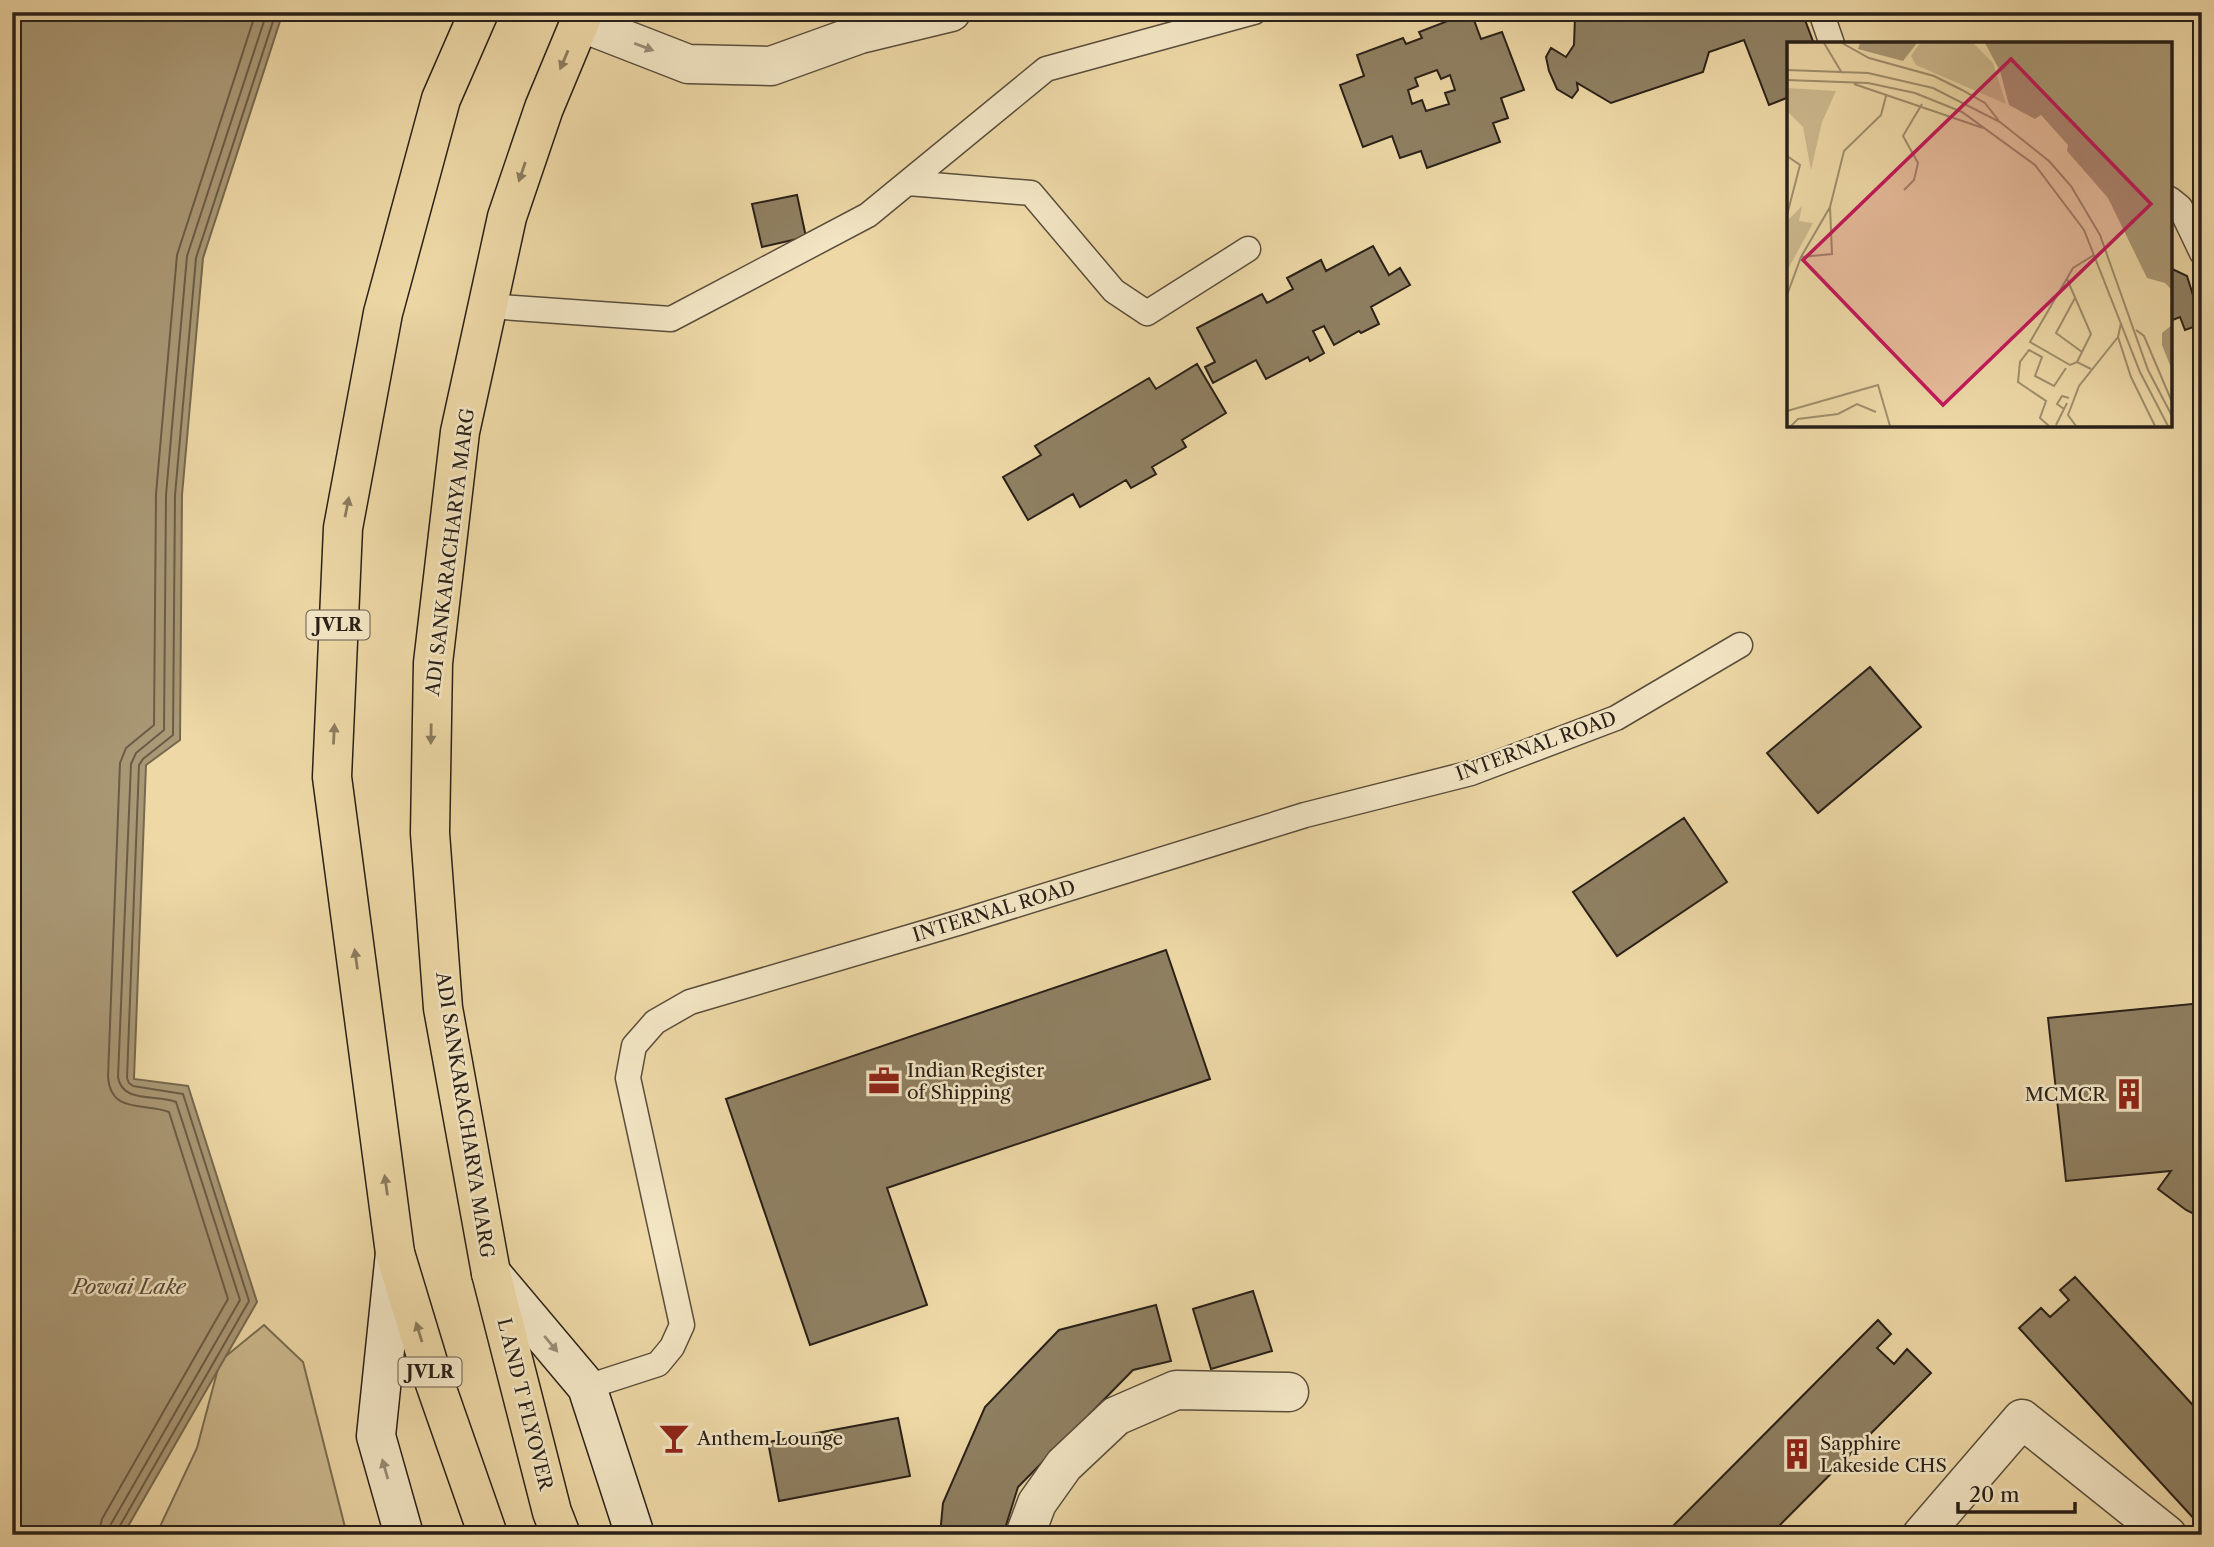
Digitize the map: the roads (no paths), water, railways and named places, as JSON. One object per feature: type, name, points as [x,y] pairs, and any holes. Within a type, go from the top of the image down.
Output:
[{"type":"main road","name":"JVLR","points":[[479,12],[441,99],[383,313],[343,528],[332,777],[395,1252],[430,1372],[488,1535]]},
{"type":"main road","name":"ADI SANKARACHARYA MARG","points":[[491,1273],[443,1008],[430,833],[433,663],[460,432],[507,217],[544,108],[582,17]]},
{"type":"main road","name":"L AND T FLYOVER","points":[[491,1273],[556,1523]]},
{"type":"street","points":[[582,17],[688,64],[771,65],[864,23],[951,12]]},
{"type":"street","points":[[395,1252],[376,1436],[404,1535]]},
{"type":"street","points":[[491,1273],[587,1387],[635,1535]]},
{"type":"street","points":[[1025,1535],[1037,1503],[1064,1465],[1116,1416],[1176,1390],[1289,1392]]},
{"type":"street","points":[[1922,1535],[2022,1419],[2167,1535]]},
{"type":"lane","points":[[488,306],[671,319],[868,215],[1046,69],[1254,12]]},
{"type":"lane","points":[[1821,12],[1831,42]]},
{"type":"lane","points":[[908,183],[1031,193],[1114,291],[1147,313],[1248,249]]},
{"type":"lane","points":[[2172,200],[2180,206],[2202,253]]},
{"type":"lane","name":"INTERNAL ROAD","points":[[587,1387],[658,1364],[673,1347],[682,1325],[628,1078],[634,1046],[655,1023],[690,1002],[961,922],[1305,815],[1472,773],[1616,718],[1740,645]]},
{"type":"water","name":"Powai Lake","points":[[12,12],[283,12],[203,258],[182,495],[180,740],[146,765],[134,1079],[188,1086],[257,1302],[123,1535],[12,1535]]},
{"type":"place","name":"Indian Register of Shipping","points":[[884,1081]]},
{"type":"place","name":"MCMCR","points":[[2129,1094]]},
{"type":"place","name":"Anthem Lounge","points":[[674,1438]]},
{"type":"place","name":"Sapphire Lakeside CHS","points":[[1797,1454]]}]
